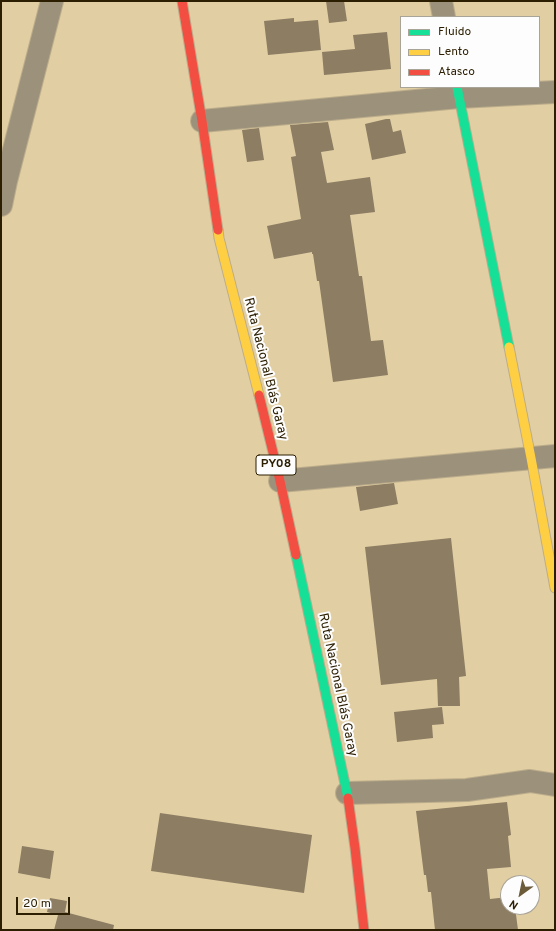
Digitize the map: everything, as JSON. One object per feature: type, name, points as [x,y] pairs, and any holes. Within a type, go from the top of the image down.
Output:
[{"type":"main road","name":"Ruta Nacional Blás Garay","points":[[182,1],[202,121],[219,238],[280,481],[346,793],[355,848],[364,930]]},
{"type":"main road","points":[[458,92],[531,458],[555,588]]},
{"type":"street","points":[[1,205],[52,1]]},
{"type":"street","points":[[441,1],[444,16]]},
{"type":"street","points":[[202,121],[458,92],[555,92]]},
{"type":"street","points":[[280,481],[555,456]]},
{"type":"street","points":[[346,793],[467,790],[530,781],[555,785]]},
{"type":"building","points":[[326,1],[344,1],[347,21],[329,23]]},
{"type":"building","points":[[294,18],[294,22],[318,20],[321,50],[268,55],[264,21]]},
{"type":"building","points":[[387,32],[391,69],[324,75],[322,52],[355,49],[353,35]]},
{"type":"building","points":[[390,119],[393,132],[401,130],[406,153],[372,160],[365,124]]},
{"type":"building","points":[[328,122],[334,150],[321,152],[327,183],[370,177],[375,212],[350,215],[359,276],[362,276],[371,341],[383,340],[388,375],[333,382],[319,281],[317,281],[313,254],[312,252],[274,259],[267,226],[301,219],[291,157],[296,156],[290,125]]},
{"type":"building","points":[[259,128],[264,160],[247,162],[242,130]]},
{"type":"building","points":[[394,483],[398,504],[360,511],[356,487]]},
{"type":"building","points":[[451,538],[466,676],[459,677],[460,706],[438,706],[437,679],[381,685],[365,547]]},
{"type":"building","points":[[442,707],[444,724],[432,725],[433,738],[397,742],[394,712]]},
{"type":"building","points":[[507,802],[511,835],[508,836],[511,867],[487,869],[490,899],[500,898],[500,915],[516,915],[518,930],[435,930],[431,892],[428,892],[426,875],[424,875],[416,811]]},
{"type":"building","points":[[160,813],[312,835],[304,893],[151,871]]},
{"type":"building","points":[[22,846],[54,851],[50,879],[18,873]]},
{"type":"building","points":[[50,898],[67,901],[65,912],[114,925],[113,930],[54,930],[58,915],[47,912]]},
{"type":"traffic: fast","points":[[457,88],[509,347]]},
{"type":"traffic: fast","points":[[296,555],[348,798]]},
{"type":"traffic: slow","points":[[218,230],[259,395]]},
{"type":"traffic: slow","points":[[509,347],[555,588]]},
{"type":"traffic: jam","points":[[182,1],[218,230]]},
{"type":"traffic: jam","points":[[259,395],[296,555]]},
{"type":"traffic: jam","points":[[348,798],[364,930]]}]
